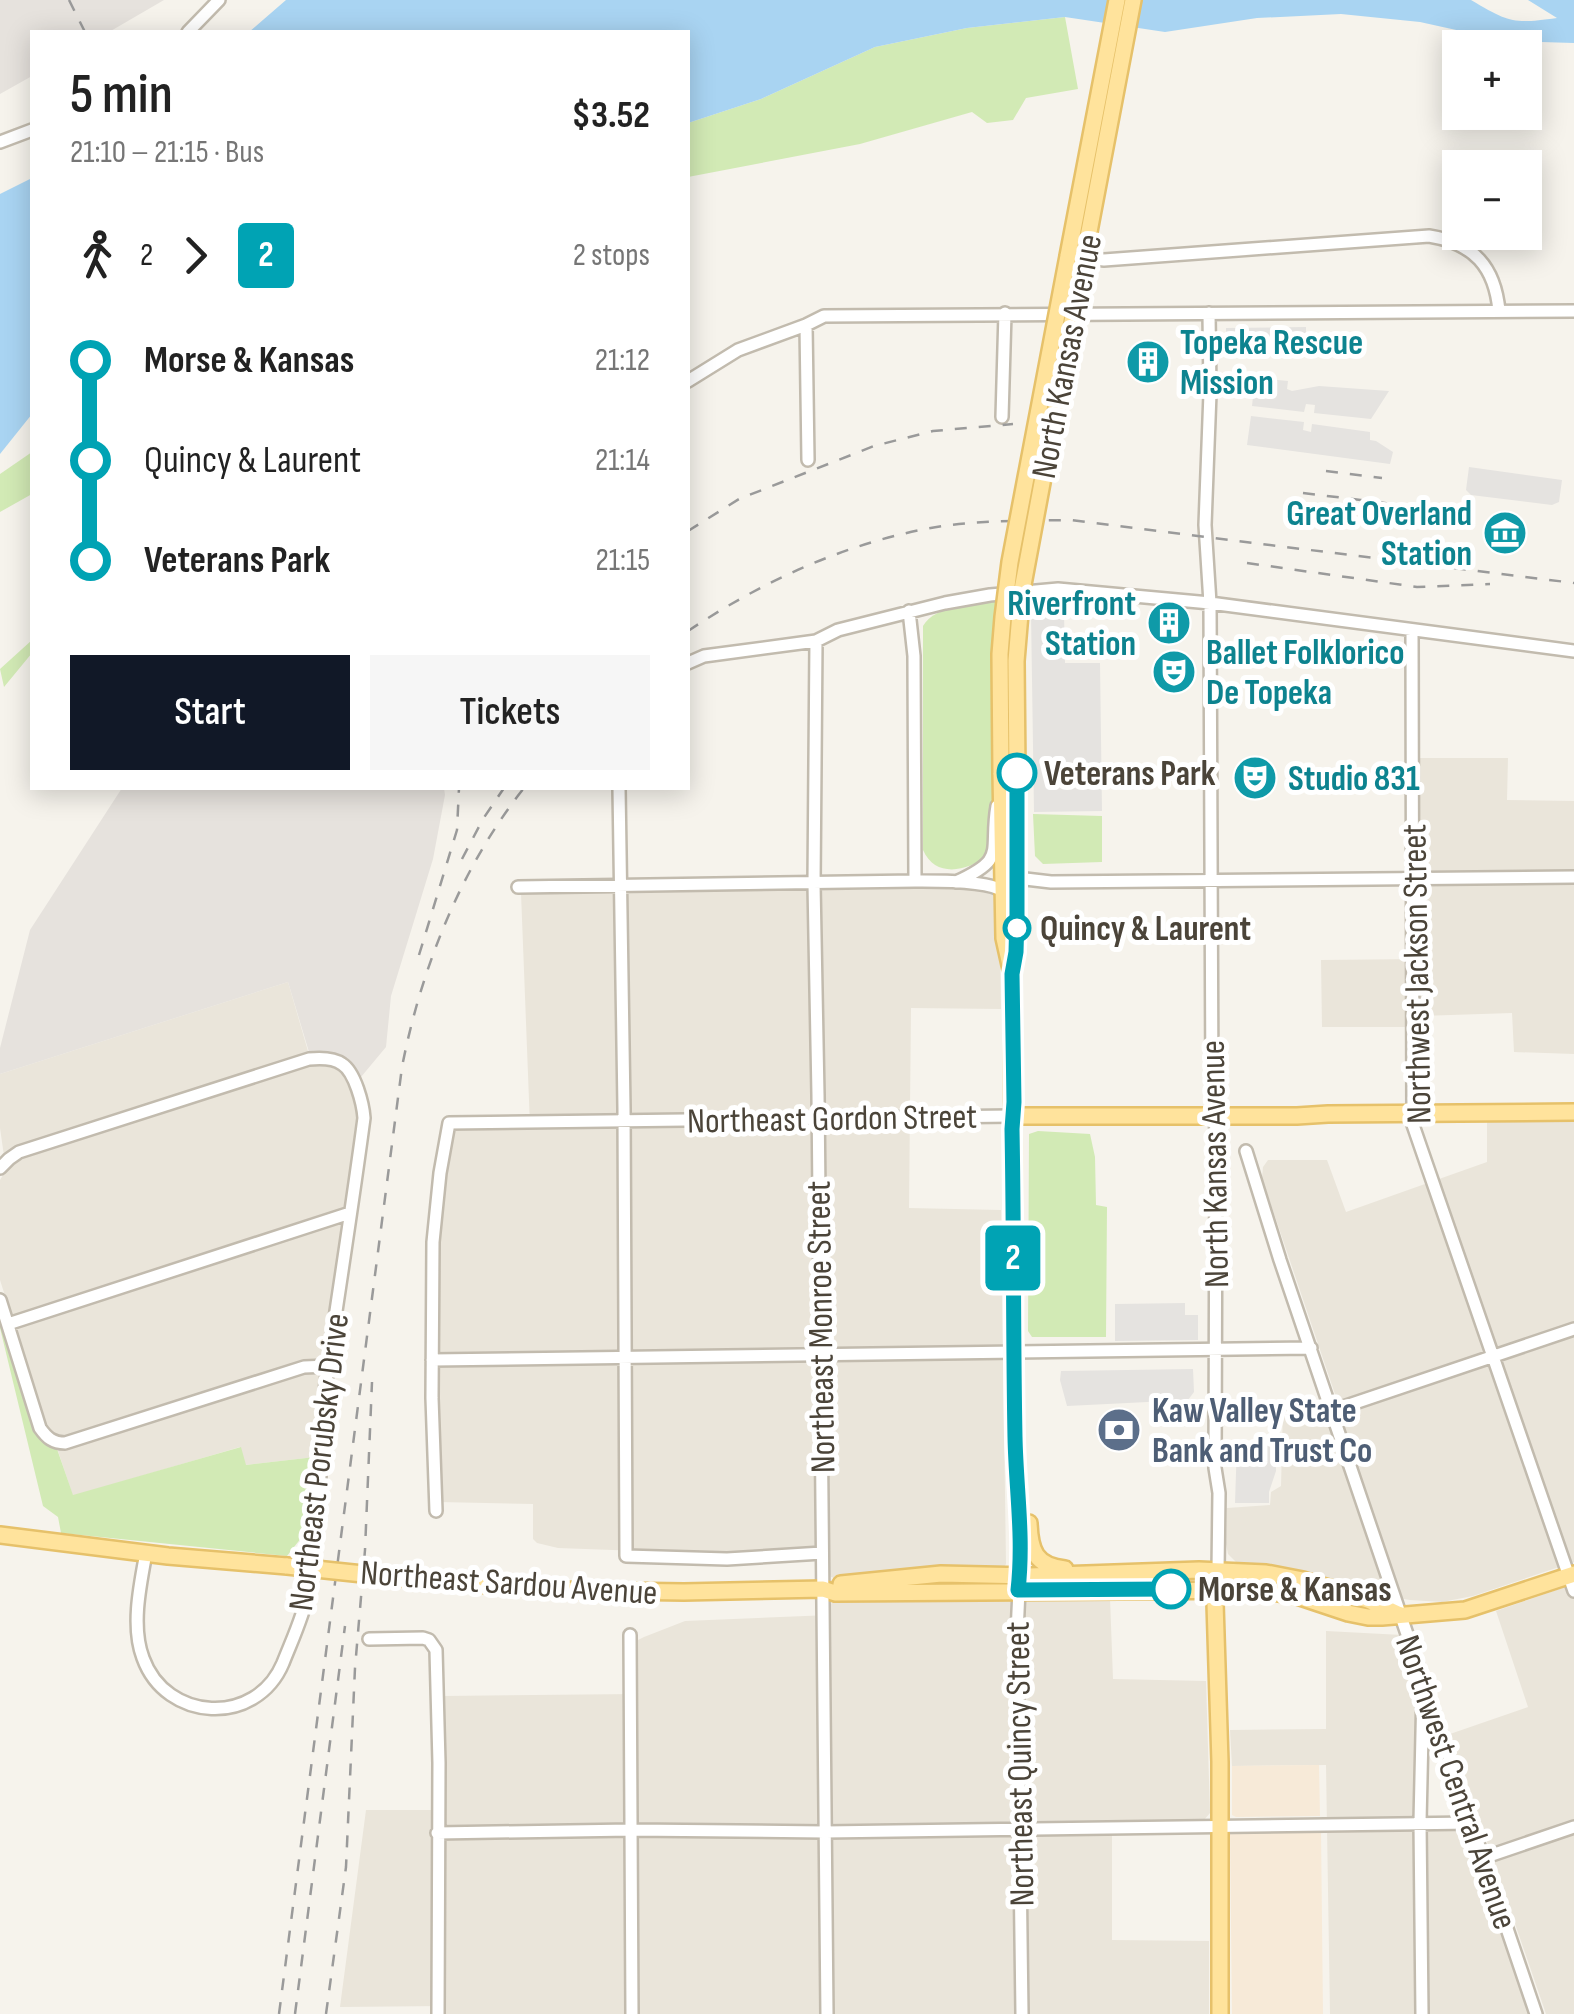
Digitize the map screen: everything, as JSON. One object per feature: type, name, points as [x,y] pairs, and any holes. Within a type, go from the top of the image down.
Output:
[{"type":"main road","name":"North Kansas Avenue","points":[[1006,776],[1022,590],[1117,0]]},
{"type":"main road","name":"North Kansas Avenue","points":[[1076,257],[1134,0]]},
{"type":"main road","name":"Northeast Quincy Street","points":[[1006,776],[1017,878],[1012,1116],[1019,1583]]},
{"type":"main road","name":"Northeast Quincy Street","points":[[1006,776],[1004,938],[1012,974]]},
{"type":"main road","name":"Northeast Gordon Street","points":[[1012,1116],[1574,1112]]},
{"type":"main road","points":[[1016,1466],[1028,1495],[1029,1537],[1039,1560],[1046,1565],[1115,1572],[1266,1572],[1368,1600],[1400,1615]]},
{"type":"main road","name":"Northeast Sardou Avenue","points":[[0,1535],[146,1553],[549,1590],[823,1589],[835,1593],[1019,1583]]},
{"type":"main road","points":[[1019,1583],[1115,1572]]},
{"type":"main road","name":"North Kansas Avenue","points":[[1218,1572],[1220,2014]]},
{"type":"main road","points":[[1019,1583],[1278,1592],[1368,1618],[1465,1610],[1572,1580]]},
{"type":"street","points":[[190,30],[219,0]]},
{"type":"street","points":[[0,142],[30,131]]},
{"type":"street","points":[[1076,257],[1104,260],[1437,237],[1462,246],[1481,260],[1495,286],[1499,311]]},
{"type":"street","points":[[690,380],[738,350],[824,316],[1574,311]]},
{"type":"street","points":[[1002,417],[1004,313]]},
{"type":"street","name":"North Kansas Avenue","points":[[1210,313],[1205,525],[1210,603],[1218,1572]]},
{"type":"street","points":[[806,325],[808,460]]},
{"type":"street","points":[[690,663],[704,656],[816,641],[838,630],[909,611],[1058,588],[1210,603],[1574,651]]},
{"type":"street","points":[[909,611],[914,656],[916,881]]},
{"type":"street","name":"Northwest Jackson Street","points":[[1412,630],[1412,1125],[1572,1580]]},
{"type":"street","name":"Northeast Monroe Street","points":[[816,641],[814,884],[828,2014]]},
{"type":"street","points":[[956,882],[977,872],[992,858],[994,825],[1006,776]]},
{"type":"street","points":[[619,790],[626,1556],[727,1559],[822,1553]]},
{"type":"street","points":[[1017,878],[1050,882],[1574,876]]},
{"type":"street","points":[[518,887],[916,881],[994,886],[1004,892]]},
{"type":"street","name":"Northeast Porubsky Drive","points":[[0,1167],[20,1152],[309,1060],[340,1062],[364,1105],[328,1366],[308,1596],[276,1677],[258,1696],[229,1708],[199,1708],[177,1698],[152,1675],[138,1640],[146,1553]]},
{"type":"street","name":"Northeast Gordon Street","points":[[432,1360],[434,1227],[449,1123],[1012,1116]]},
{"type":"street","name":"Northwest Central Avenue","points":[[1246,1152],[1536,2014]]},
{"type":"street","points":[[8,1324],[350,1213]]},
{"type":"street","points":[[0,1300],[40,1428],[48,1438],[65,1444],[304,1367],[328,1366]]},
{"type":"street","points":[[1331,1411],[1574,1328]]},
{"type":"street","points":[[436,1511],[432,1360],[1311,1348]]},
{"type":"street","name":"Northeast Quincy Street","points":[[1019,1583],[1022,2014]]},
{"type":"street","points":[[630,1635],[632,2014]]},
{"type":"street","points":[[369,1640],[423,1638],[430,1640],[436,1650],[438,2014]]},
{"type":"street","points":[[1422,2014],[1420,1822],[1424,1680]]},
{"type":"street","points":[[437,1832],[826,1832],[1472,1823]]},
{"type":"street","points":[[1483,1858],[1574,1827]]},
{"type":"shaded area","points":[[0,0],[164,0],[112,30],[30,30],[30,77],[0,94]]},
{"type":"shaded area","points":[[1306,327],[1306,351],[1226,351],[1226,328]]},
{"type":"shaded area","points":[[1255,378],[1288,381],[1287,389],[1292,391],[1319,386],[1389,391],[1371,419],[1314,413],[1315,405],[1306,404],[1304,412],[1252,406]]},
{"type":"shaded area","points":[[1251,416],[1304,422],[1303,430],[1311,432],[1312,424],[1370,432],[1370,440],[1393,452],[1390,464],[1247,445]]},
{"type":"shaded area","points":[[1469,467],[1562,480],[1559,502],[1552,505],[1471,495],[1466,490]]},
{"type":"shaded area","points":[[1064,612],[1065,663],[1100,663],[1102,811],[1034,812],[1031,613]]},
{"type":"shaded area","points":[[1419,758],[1508,758],[1507,800],[1574,801],[1574,1054],[1514,1052],[1512,1013],[1420,1016],[1407,1027],[1322,1027],[1321,960],[1421,959]]},
{"type":"shaded area","points":[[121,790],[444,790],[433,859],[391,996],[386,1047],[361,1077],[345,1060],[322,1051],[309,1052],[288,982],[0,1074],[0,1048],[30,930]]},
{"type":"shaded area","points":[[982,888],[999,897],[1001,1009],[911,1008],[909,1208],[1001,1210],[1006,1564],[1003,1569],[839,1579],[831,1577],[828,1570],[828,1545],[722,1554],[558,1548],[533,1539],[533,1504],[438,1502],[438,1235],[452,1136],[458,1128],[530,1126],[521,893]]},
{"type":"shaded area","points":[[288,982],[312,1065],[323,1064],[338,1070],[358,1104],[315,1457],[245,1465],[240,1447],[73,1496],[0,1280],[0,1180],[6,1170],[0,1128],[0,1074]]},
{"type":"shaded area","points":[[1487,1119],[1574,1119],[1574,1562],[1473,1596],[1442,1602],[1360,1591],[1269,1566],[1238,1564],[1228,1554],[1226,1544],[1227,1508],[1270,1505],[1271,1492],[1281,1486],[1283,1408],[1320,1410],[1338,1403],[1262,1178],[1263,1167],[1268,1160],[1327,1160],[1346,1212],[1487,1162]]},
{"type":"shaded area","points":[[1185,1303],[1185,1315],[1198,1315],[1198,1340],[1115,1341],[1115,1304]]},
{"type":"shaded area","points":[[1193,1369],[1194,1392],[1188,1400],[1067,1406],[1060,1380],[1061,1371]]},
{"type":"shaded area","points":[[1237,1443],[1275,1448],[1276,1471],[1269,1503],[1235,1503]]},
{"type":"shaded area","points":[[1574,1584],[1574,2014],[1546,2014],[1450,1734],[1528,1707],[1496,1611]]},
{"type":"shaded area","points":[[836,1598],[1110,1598],[1113,1679],[1206,1681],[1210,1813],[1204,1820],[1112,1821],[1112,1940],[1209,1941],[1209,2014],[444,2014],[443,2006],[340,2007],[366,1810],[443,1810],[443,1696],[636,1694],[636,1650],[638,1640],[644,1637],[685,1621],[830,1615]]},
{"type":"shaded area","points":[[1326,1631],[1402,1635],[1417,1685],[1415,1829],[1470,1832],[1532,2014],[1330,2014],[1326,1765],[1232,1766],[1230,1730],[1326,1729]]},
{"type":"shaded area","points":[[1319,1765],[1320,1816],[1232,1815],[1232,1766]]},
{"type":"shaded area","points":[[1321,1829],[1323,2014],[1232,2014],[1230,1834],[1232,1830]]},
{"type":"green space","points":[[1065,17],[1078,89],[1026,98],[1013,120],[987,123],[972,112],[860,144],[690,177],[690,122],[761,99],[875,47],[967,28]]},
{"type":"green space","points":[[30,453],[30,495],[0,512],[0,474]]},
{"type":"green space","name":"Veterans Park","points":[[999,601],[988,855],[961,868],[943,868],[928,859],[923,850],[923,626],[946,609]]},
{"type":"green space","points":[[30,642],[30,655],[4,687],[0,669]]},
{"type":"green space","name":"Veterans Park","points":[[1033,814],[1102,816],[1102,862],[1043,864],[1035,856]]},
{"type":"green space","points":[[1029,1134],[1090,1134],[1095,1157],[1096,1205],[1107,1207],[1106,1337],[1032,1337],[1028,1331]]},
{"type":"green space","points":[[0,1314],[45,1441],[57,1449],[73,1495],[241,1447],[246,1465],[315,1457],[309,1528],[287,1556],[61,1533],[58,1517],[43,1506],[0,1328]]},
{"type":"water","points":[[286,0],[1471,0],[1504,17],[1530,21],[1557,18],[1528,0],[1574,0],[1574,43],[1542,42],[1542,30],[1456,30],[1341,14],[1257,18],[1165,32],[1065,17],[967,28],[875,47],[761,99],[690,122],[690,30],[251,30]]},
{"type":"water","points":[[30,179],[30,416],[0,454],[0,194]]},
{"type":"railway","points":[[69,0],[84,30]]},
{"type":"railway","points":[[690,530],[739,499],[874,446],[933,431],[1013,424]]},
{"type":"railway","points":[[1326,471],[1382,478]]},
{"type":"railway","points":[[1303,493],[1410,506]]},
{"type":"railway","points":[[690,630],[743,597],[831,556],[893,536],[979,522],[1070,520],[1574,583]]},
{"type":"railway","points":[[1247,563],[1417,587],[1490,584]]},
{"type":"railway","points":[[419,955],[457,830],[459,790]]},
{"type":"railway","points":[[462,859],[503,790]]},
{"type":"railway","points":[[279,2014],[402,1067],[420,993],[446,920],[481,851],[523,790]]},
{"type":"railway","points":[[326,2014],[346,1867],[372,1382]]},
{"type":"railway","points":[[295,2014],[345,1626]]},
{"type":"bus line","name":"2","points":[[1017,773],[1012,1129],[1015,1445],[1021,1567],[1018,1590],[1171,1589]]},
{"type":"place","name":"Topeka Rescue Mission","points":[[1148,362]]},
{"type":"place","name":"Great Overland Station","points":[[1505,533]]},
{"type":"place","name":"Riverfront Station","points":[[1169,623]]},
{"type":"place","name":"Ballet Folklorico De Topeka","points":[[1174,672]]},
{"type":"place","name":"Veterans Park","points":[[1017,773]]},
{"type":"place","name":"Studio 831","points":[[1255,778]]},
{"type":"place","name":"Quincy & Laurent","points":[[1017,928]]},
{"type":"place","name":"Kaw Valley State Bank and Trust Co","points":[[1119,1430]]},
{"type":"place","name":"Morse & Kansas","points":[[1171,1589]]}]
